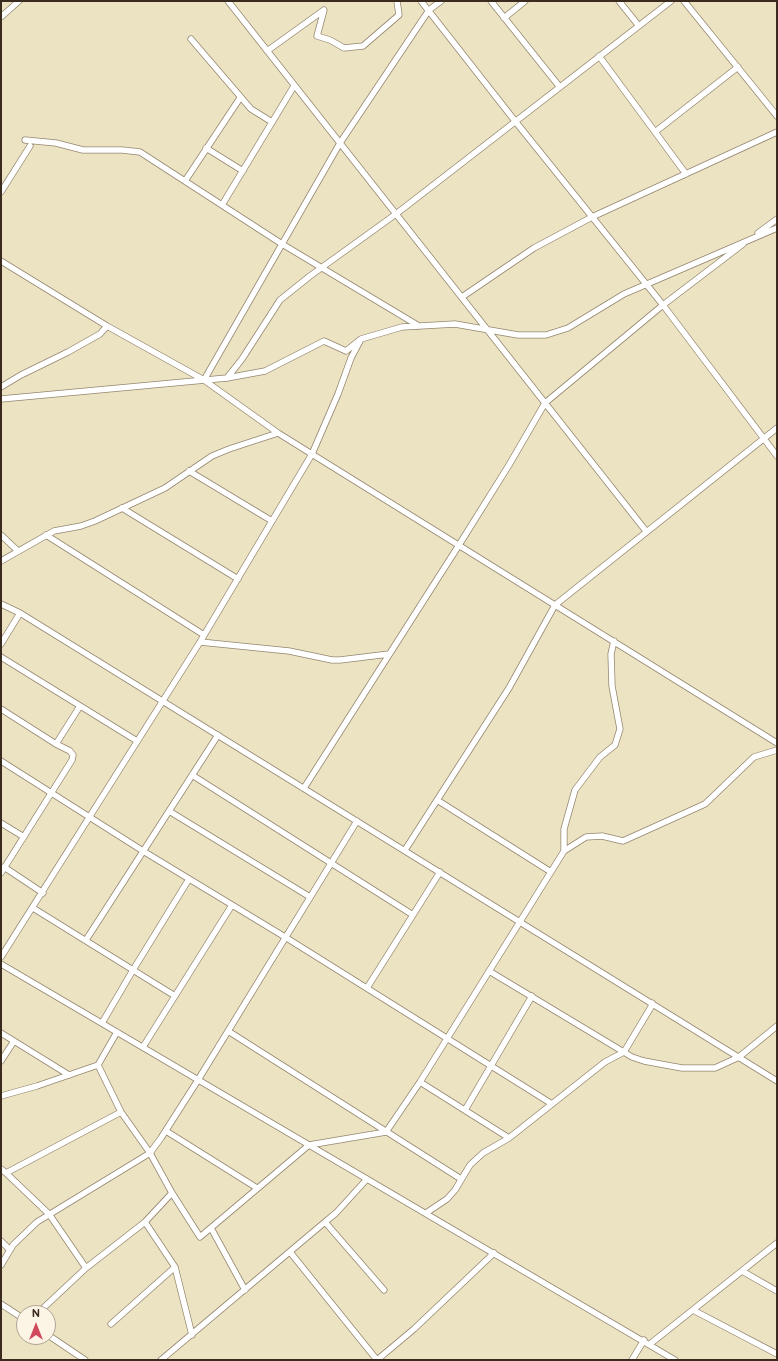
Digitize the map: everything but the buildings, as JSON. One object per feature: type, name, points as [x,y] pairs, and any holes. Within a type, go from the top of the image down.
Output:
[{"type":"street","points":[[1,16],[19,1]]},
{"type":"street","points":[[228,1],[490,331],[646,531]]},
{"type":"street","points":[[267,51],[324,10],[317,36],[330,40],[344,48],[363,46],[399,15],[397,1]]},
{"type":"street","points":[[422,1],[515,121],[663,305],[777,456]]},
{"type":"street","points":[[204,380],[340,143],[429,10],[441,1]]},
{"type":"street","points":[[491,1],[559,86]]},
{"type":"street","points":[[504,18],[526,1]]},
{"type":"street","points":[[619,1],[639,26]]},
{"type":"street","points":[[227,378],[242,359],[280,300],[321,268],[396,214],[559,86],[671,1]]},
{"type":"street","points":[[684,1],[777,116]]},
{"type":"street","points":[[191,39],[240,98],[251,109],[272,122]]},
{"type":"street","points":[[599,56],[686,174]]},
{"type":"street","points":[[655,132],[738,67]]},
{"type":"street","points":[[222,205],[294,86]]},
{"type":"street","points":[[185,181],[240,98]]},
{"type":"street","points":[[462,297],[534,248],[592,217],[777,132]]},
{"type":"street","points":[[25,140],[56,143],[83,150],[122,150],[140,152],[282,244],[419,326]]},
{"type":"street","points":[[1,192],[30,146]]},
{"type":"street","points":[[206,148],[243,171]]},
{"type":"street","points":[[304,788],[459,545],[509,465],[545,403],[663,305],[777,219]]},
{"type":"street","points":[[1,399],[227,378],[265,370],[324,342],[346,351],[361,339],[402,327],[455,324],[518,335],[546,335],[568,328],[624,294],[777,228]]},
{"type":"street","points":[[1,261],[107,326],[204,380],[278,433],[777,743]]},
{"type":"street","points":[[1,388],[22,375],[100,334],[107,326]]},
{"type":"street","points":[[1,957],[43,893],[137,740],[200,642],[312,454],[338,394],[351,358],[361,339]]},
{"type":"street","points":[[405,850],[509,688],[555,605],[777,428]]},
{"type":"street","points":[[1,561],[54,531],[81,526],[165,488],[212,456],[278,433]]},
{"type":"street","points":[[189,471],[272,521]]},
{"type":"street","points":[[122,508],[238,579]]},
{"type":"street","points":[[1,535],[18,551]]},
{"type":"street","points":[[46,535],[204,635]]},
{"type":"street","points":[[1,604],[20,613],[777,1080]]},
{"type":"street","points":[[1,644],[20,613]]},
{"type":"street","points":[[564,851],[564,829],[575,790],[600,757],[615,745],[620,729],[612,686],[611,654],[614,641]]},
{"type":"street","points":[[200,642],[289,651],[314,655],[332,660],[389,654]]},
{"type":"street","points":[[1,657],[137,740]]},
{"type":"street","points":[[56,744],[80,706]]},
{"type":"street","points":[[1,709],[56,744],[70,751],[73,755],[72,760],[3,870],[43,893]]},
{"type":"street","points":[[86,940],[218,735]]},
{"type":"street","points":[[98,1065],[121,1112],[150,1153],[172,1193],[200,1237],[309,1145],[386,1132],[420,1082],[564,851],[586,837],[602,836],[623,841],[705,804],[754,756],[777,750]]},
{"type":"street","points":[[1,760],[189,880],[286,937],[552,1104]]},
{"type":"street","points":[[192,775],[413,915]]},
{"type":"street","points":[[437,800],[552,872]]},
{"type":"street","points":[[169,811],[310,897]]},
{"type":"street","points":[[1,1264],[10,1250],[31,1226],[150,1153],[166,1131],[198,1080],[357,821]]},
{"type":"street","points":[[1,823],[24,837]]},
{"type":"street","points":[[367,988],[440,872]]},
{"type":"street","points":[[102,1023],[189,880]]},
{"type":"street","points":[[143,1047],[232,905]]},
{"type":"street","points":[[33,908],[175,996]]},
{"type":"street","points":[[1,964],[644,1340],[675,1360]]},
{"type":"street","points":[[489,971],[632,1057],[644,1061],[682,1068],[715,1068],[739,1057],[777,1026]]},
{"type":"street","points":[[464,1110],[532,996]]},
{"type":"street","points":[[426,1213],[447,1199],[455,1190],[470,1165],[492,1148],[509,1138],[605,1062],[624,1052],[652,1003]]},
{"type":"street","points":[[228,1031],[461,1179]]},
{"type":"street","points":[[1,1096],[98,1065],[116,1032]]},
{"type":"street","points":[[1,1033],[69,1074]]},
{"type":"street","points":[[1,1061],[14,1041]]},
{"type":"street","points":[[420,1082],[509,1138]]},
{"type":"street","points":[[6,1173],[121,1112]]},
{"type":"street","points":[[166,1131],[257,1188]]},
{"type":"street","points":[[1,1169],[49,1214],[86,1268]]},
{"type":"street","points":[[161,1360],[336,1213],[367,1179]]},
{"type":"street","points":[[47,1305],[86,1268],[144,1222],[172,1193]]},
{"type":"street","points":[[144,1222],[175,1267],[192,1335]]},
{"type":"street","points":[[325,1222],[384,1290]]},
{"type":"street","points":[[211,1228],[245,1290]]},
{"type":"street","points":[[1,1241],[10,1250]]},
{"type":"street","points":[[650,1344],[777,1243]]},
{"type":"street","points":[[290,1252],[377,1360],[414,1329],[494,1253]]},
{"type":"street","points":[[111,1324],[175,1267]]},
{"type":"street","points":[[742,1271],[777,1290]]},
{"type":"street","points":[[1,1304],[16,1314]]},
{"type":"street","points":[[693,1310],[777,1354]]},
{"type":"street","points":[[56,1340],[85,1360]]},
{"type":"street","points":[[632,1360],[644,1340]]}]
